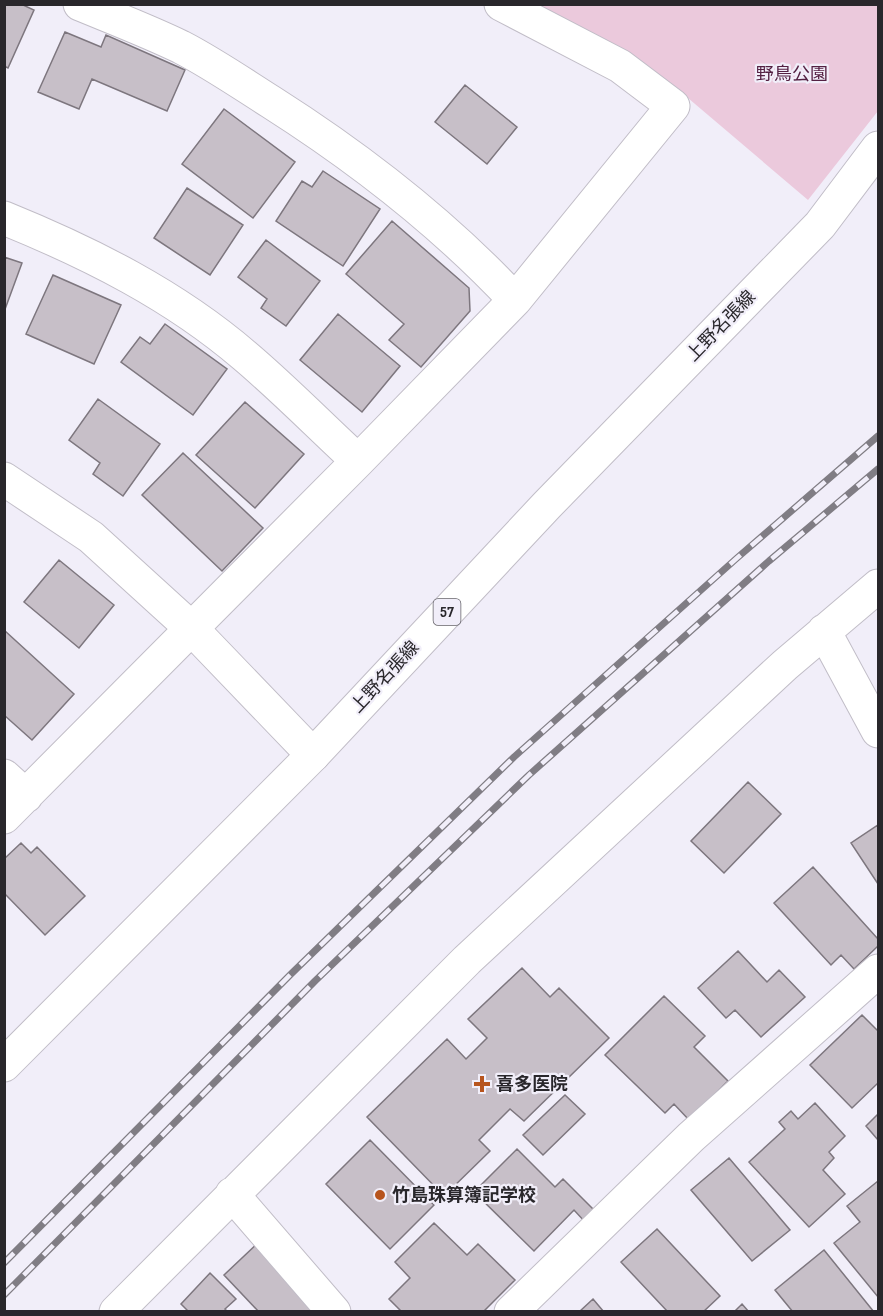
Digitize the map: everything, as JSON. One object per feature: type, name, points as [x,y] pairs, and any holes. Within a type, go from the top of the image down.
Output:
[{"type":"street","points":[[80,4],[183,48],[318,132],[390,184],[488,271],[514,300]]},
{"type":"street","points":[[12,796],[191,628],[358,461],[514,300],[673,106],[620,66],[501,4]]},
{"type":"street","name":"上野名張線","points":[[4,1065],[313,755],[547,505],[819,225],[879,148]]},
{"type":"street","points":[[4,218],[81,250],[121,271],[200,322],[244,355],[358,461]]},
{"type":"street","points":[[4,479],[91,537],[191,628],[313,755]]},
{"type":"street","points":[[116,1311],[467,960],[776,673],[879,586]]},
{"type":"street","points":[[824,631],[879,731]]},
{"type":"street","points":[[511,1311],[691,1137],[879,971]]},
{"type":"street","points":[[232,1194],[334,1311]]},
{"type":"green space","name":"野鳥公園","points":[[535,5],[878,5],[878,111],[808,200],[675,87]]},
{"type":"building","points":[[4,4],[21,4],[34,10],[8,68],[4,66]]},
{"type":"building","points":[[65,32],[101,47],[106,35],[185,70],[167,111],[92,79],[79,109],[38,92]]},
{"type":"building","points":[[465,85],[517,127],[487,164],[435,122]]},
{"type":"building","points":[[224,109],[295,162],[253,218],[182,164]]},
{"type":"building","points":[[323,171],[380,209],[343,266],[276,221],[302,181],[312,187]]},
{"type":"building","points":[[187,188],[243,225],[210,275],[154,238]]},
{"type":"building","points":[[392,221],[469,288],[470,311],[421,367],[389,340],[404,324],[346,274]]},
{"type":"building","points":[[266,240],[320,281],[286,326],[261,308],[267,299],[238,277]]},
{"type":"building","points":[[4,257],[22,263],[4,312]]},
{"type":"building","points":[[53,275],[121,305],[94,364],[26,334]]},
{"type":"building","points":[[338,314],[400,366],[362,412],[300,360]]},
{"type":"building","points":[[165,324],[227,369],[193,415],[121,362],[140,337],[150,344]]},
{"type":"building","points":[[98,399],[160,444],[123,496],[93,474],[100,463],[69,440]]},
{"type":"building","points":[[245,402],[304,454],[255,508],[196,455]]},
{"type":"building","points":[[183,453],[263,528],[222,571],[142,495]]},
{"type":"building","points":[[59,560],[114,605],[79,648],[24,602]]},
{"type":"building","points":[[4,630],[74,694],[32,740],[4,715]]},
{"type":"building","points":[[748,782],[781,814],[724,873],[691,841]]},
{"type":"building","points":[[878,825],[878,884],[851,843]]},
{"type":"building","points":[[21,843],[31,853],[37,847],[85,896],[45,935],[4,893],[4,859]]},
{"type":"building","points":[[813,867],[878,939],[878,946],[854,969],[841,955],[831,965],[774,903]]},
{"type":"building","points":[[738,951],[767,982],[779,970],[805,997],[761,1037],[735,1010],[726,1018],[698,988]]},
{"type":"building","name":"喜多医院","points":[[522,968],[550,997],[559,988],[609,1038],[524,1121],[510,1109],[479,1140],[490,1151],[444,1196],[367,1117],[447,1039],[466,1059],[487,1038],[468,1019]]},
{"type":"building","points":[[664,996],[705,1036],[694,1047],[728,1081],[689,1120],[674,1104],[665,1113],[605,1055]]},
{"type":"building","points":[[862,1015],[878,1031],[878,1083],[852,1108],[810,1065]]},
{"type":"building","points":[[565,1095],[585,1114],[543,1155],[523,1135]]},
{"type":"building","points":[[815,1103],[845,1136],[829,1152],[834,1158],[823,1170],[845,1194],[809,1227],[749,1162],[785,1129],[779,1122],[791,1111],[798,1119]]},
{"type":"building","points":[[878,1114],[878,1140],[866,1126]]},
{"type":"building","name":"竹島珠算簿記学校","points":[[370,1140],[434,1205],[390,1249],[326,1184]]},
{"type":"building","points":[[517,1149],[555,1187],[563,1179],[596,1212],[586,1223],[574,1210],[534,1251],[474,1192]]},
{"type":"building","points":[[729,1158],[790,1230],[752,1261],[691,1190]]},
{"type":"building","points":[[878,1181],[878,1297],[834,1243],[860,1222],[847,1206]]},
{"type":"building","points":[[434,1223],[467,1255],[478,1244],[515,1280],[483,1312],[402,1312],[389,1299],[410,1278],[395,1262]]},
{"type":"building","points":[[657,1229],[720,1296],[703,1312],[668,1312],[621,1262]]},
{"type":"building","points":[[261,1240],[314,1312],[259,1312],[224,1275]]},
{"type":"building","points":[[824,1250],[874,1312],[793,1312],[775,1290]]},
{"type":"building","points":[[210,1273],[236,1299],[225,1309],[228,1312],[189,1312],[181,1304]]},
{"type":"building","points":[[593,1299],[604,1312],[579,1312]]},
{"type":"building","points":[[742,1304],[749,1312],[734,1312]]},
{"type":"railway","points":[[4,1263],[291,974],[514,757],[878,436]]},
{"type":"railway","points":[[4,1295],[315,981],[529,775],[769,561],[878,469]]},
{"type":"place","name":"喜多医院","points":[[482,1084]]},
{"type":"place","name":"竹島珠算簿記学校","points":[[380,1195]]}]
